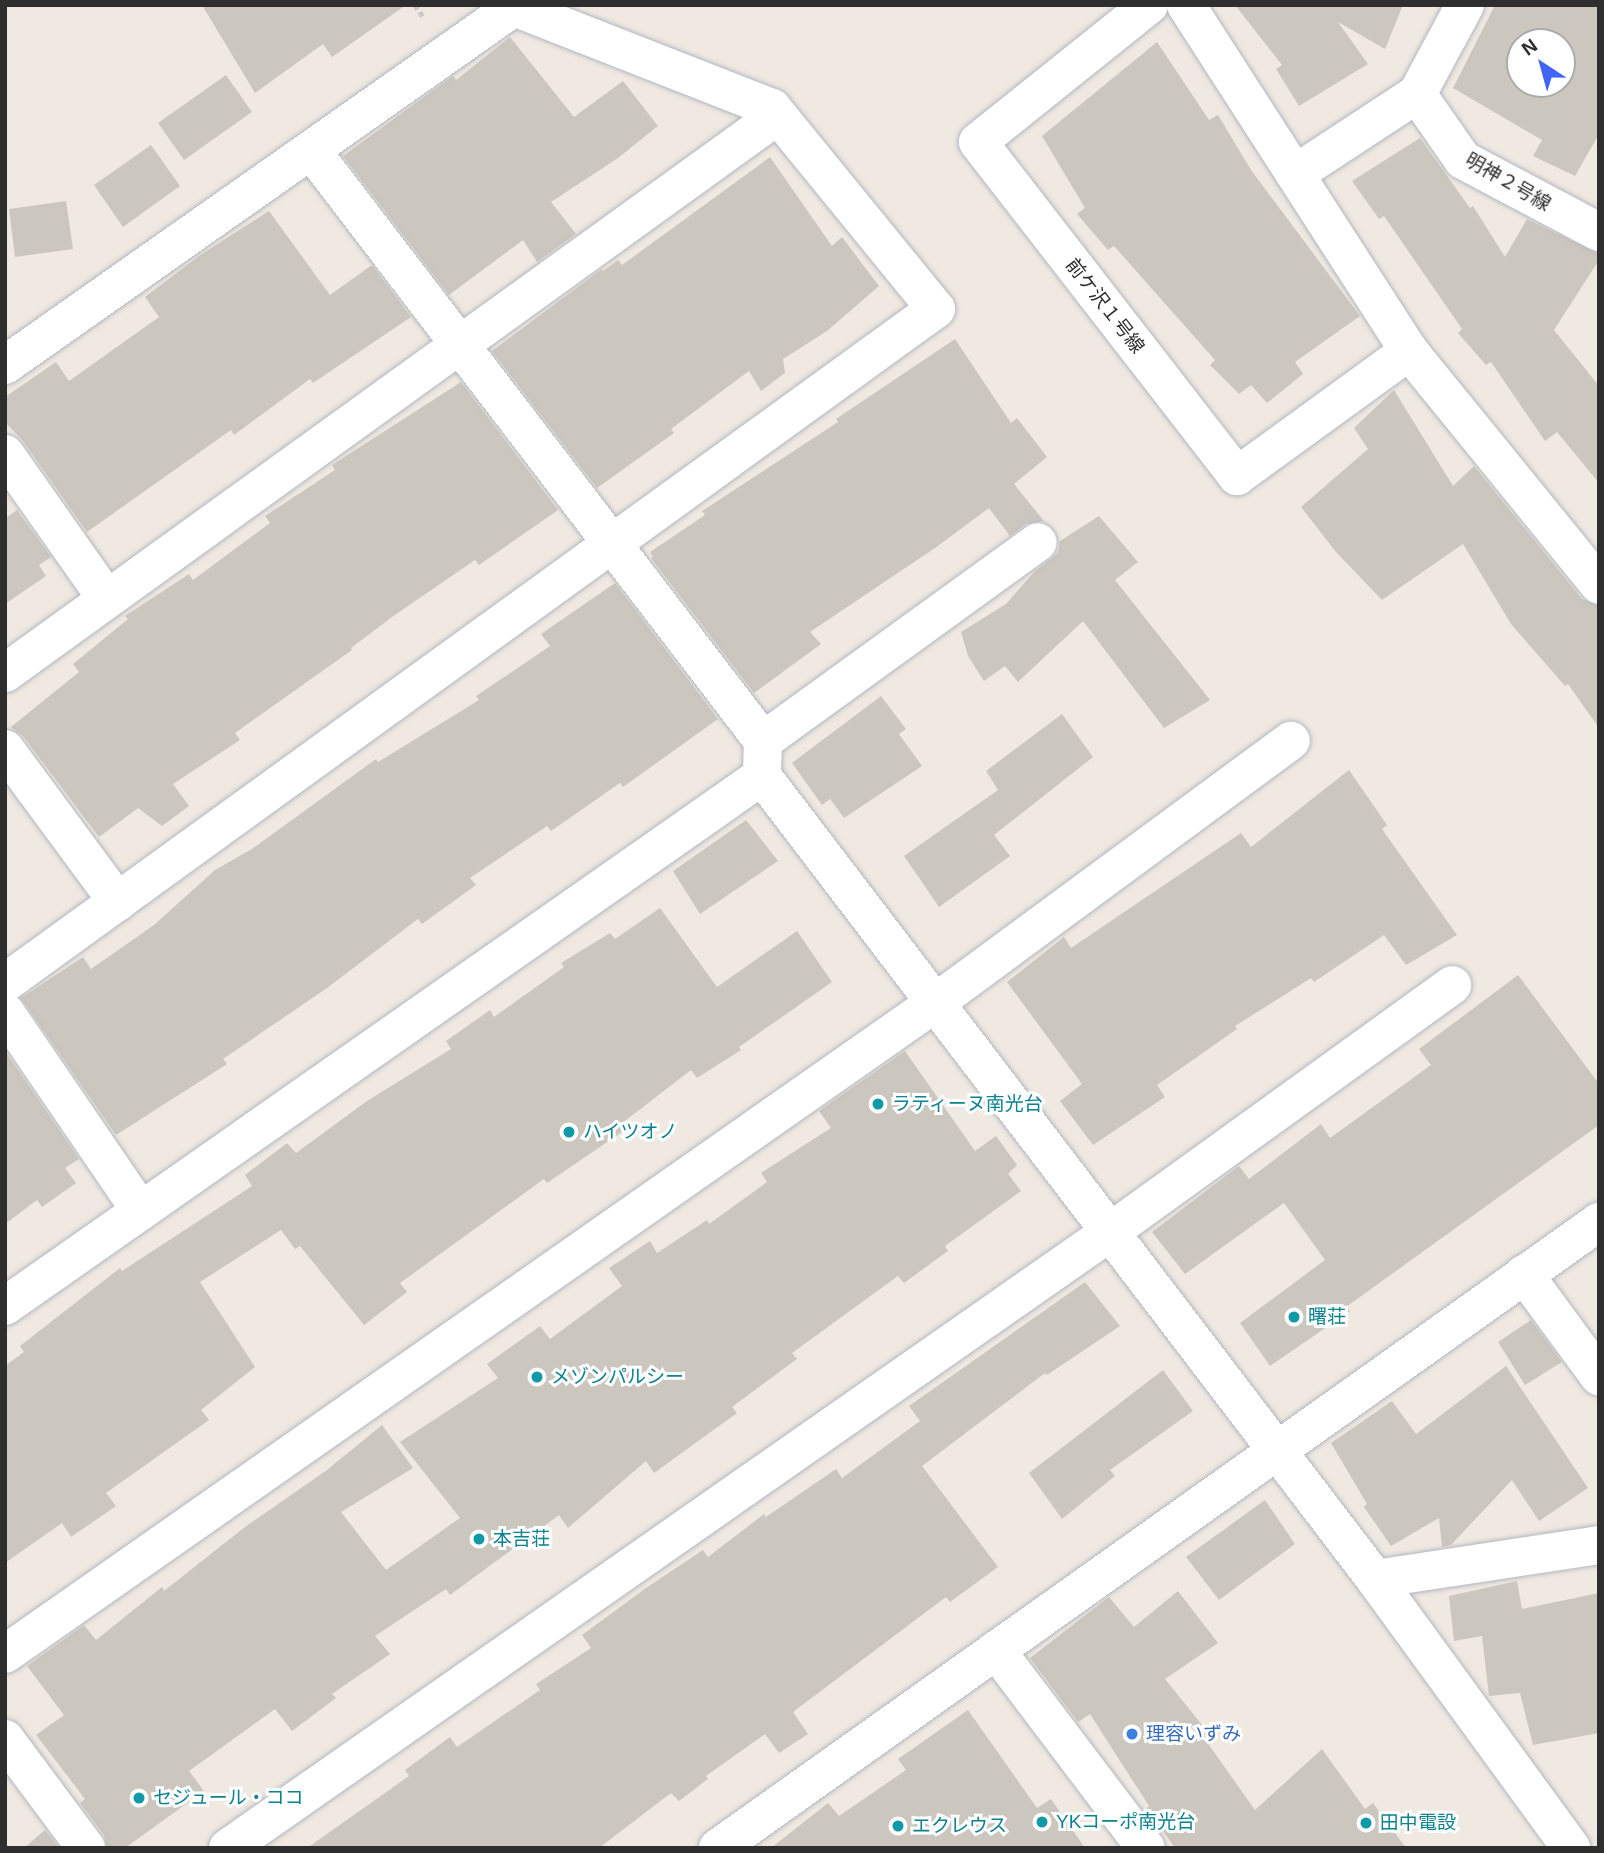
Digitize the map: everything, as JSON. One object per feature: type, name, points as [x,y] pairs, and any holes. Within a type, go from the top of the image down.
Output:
[{"type":"street","name":"前ケ沢１号線","points":[[1150,5],[978,142],[1237,476],[1409,351]]},
{"type":"street","points":[[1186,5],[1409,351],[1599,585]]},
{"type":"street","points":[[1295,174],[1418,94],[1465,5]]},
{"type":"street","points":[[5,365],[514,7],[772,108],[936,310],[5,983]]},
{"type":"street","name":"明神２号線","points":[[1418,94],[1463,160],[1599,232]]},
{"type":"street","points":[[5,673],[778,115]]},
{"type":"street","points":[[311,150],[613,544],[935,1003],[1277,1450],[1571,1848]]},
{"type":"street","points":[[5,454],[107,599]]},
{"type":"street","points":[[5,1306],[141,1211],[763,758],[1038,542]]},
{"type":"street","points":[[5,1654],[935,1003],[1291,741]]},
{"type":"street","points":[[5,749],[118,902]]},
{"type":"street","points":[[228,1848],[1110,1232],[1452,985]]},
{"type":"street","points":[[5,1012],[141,1211]]},
{"type":"street","points":[[718,1848],[1599,1222]]},
{"type":"street","points":[[1524,1274],[1599,1376]]},
{"type":"street","points":[[1374,1579],[1599,1545]]},
{"type":"street","points":[[996,1650],[1146,1848]]},
{"type":"street","points":[[5,1739],[86,1848]]},
{"type":"building","points":[[202,5],[406,5],[332,57],[323,44],[255,93]]},
{"type":"building","points":[[1235,5],[1403,5],[1385,49],[1338,22],[1368,64],[1299,106],[1276,69],[1282,65]]},
{"type":"building","points":[[1495,5],[1599,5],[1599,134],[1575,176],[1533,156],[1542,140],[1453,88]]},
{"type":"building","points":[[510,37],[574,117],[623,81],[658,126],[618,158],[551,202],[576,234],[537,262],[523,240],[449,295],[343,156],[453,76],[456,80]]},
{"type":"building","points":[[1157,42],[1209,120],[1218,115],[1251,170],[1360,316],[1295,362],[1303,374],[1267,403],[1251,385],[1239,394],[1210,365],[1215,360],[1114,246],[1108,250],[1077,214],[1085,208],[1042,136]]},
{"type":"building","points":[[226,75],[252,112],[184,160],[158,123]]},
{"type":"building","points":[[1420,138],[1470,208],[1473,206],[1505,257],[1527,219],[1599,254],[1599,260],[1554,330],[1599,386],[1599,483],[1557,432],[1545,441],[1491,362],[1486,365],[1458,333],[1462,329],[1384,216],[1379,219],[1352,181]]},
{"type":"building","points":[[151,145],[180,186],[123,227],[94,185]]},
{"type":"building","points":[[770,157],[832,246],[842,237],[879,286],[827,331],[783,359],[785,373],[761,391],[749,371],[671,429],[674,433],[597,488],[492,351],[602,269],[603,271],[618,260],[622,265]]},
{"type":"building","points":[[66,201],[73,249],[15,257],[9,209]]},
{"type":"building","points":[[269,211],[330,295],[372,265],[411,317],[313,383],[310,379],[234,435],[231,430],[87,532],[23,441],[5,422],[5,397],[56,362],[69,381],[159,317],[145,297],[199,256]]},
{"type":"building","points":[[955,339],[1011,423],[1017,418],[1047,457],[1014,484],[1044,521],[1026,524],[1010,536],[989,508],[935,548],[810,632],[821,644],[754,693],[651,558],[653,557],[650,552],[705,515],[702,511],[838,422],[836,419]]},
{"type":"building","points":[[461,382],[558,510],[479,565],[475,560],[392,617],[351,648],[352,650],[235,733],[240,740],[173,784],[189,806],[162,826],[138,808],[99,837],[23,736],[11,727],[79,672],[73,664],[128,619],[125,616],[189,574],[193,580],[270,523],[265,516],[335,470],[332,465]]},
{"type":"building","points":[[1394,390],[1453,486],[1474,466],[1582,599],[1599,606],[1599,728],[1568,684],[1565,686],[1511,624],[1463,544],[1382,600],[1336,552],[1301,507],[1368,449],[1354,428]]},
{"type":"building","points":[[17,510],[51,557],[39,565],[46,576],[5,604],[5,515],[7,517]]},
{"type":"building","points":[[1099,516],[1138,562],[1115,580],[1210,700],[1164,728],[1083,621],[1018,682],[1005,666],[984,681],[968,656],[961,632],[1006,604],[1035,571],[1058,552],[1060,541]]},
{"type":"building","points":[[615,583],[718,719],[623,787],[620,783],[551,831],[547,826],[470,878],[476,885],[422,924],[418,919],[327,988],[223,1059],[227,1064],[116,1135],[21,998],[83,957],[91,969],[154,925],[215,870],[252,849],[376,759],[378,762],[479,700],[476,696],[550,646],[541,634]]},
{"type":"building","points":[[881,696],[906,729],[899,734],[922,766],[844,818],[830,799],[822,805],[792,763]]},
{"type":"building","points":[[1062,714],[1093,757],[994,835],[1010,856],[939,907],[904,856],[998,790],[986,771]]},
{"type":"building","points":[[1349,770],[1387,825],[1382,829],[1457,935],[1406,965],[1384,935],[1314,982],[1311,978],[1235,1026],[1237,1029],[1157,1085],[1165,1097],[1093,1145],[1060,1101],[1082,1084],[1007,982],[1064,937],[1071,948],[1241,833],[1251,847]]},
{"type":"building","points":[[746,820],[778,861],[700,914],[673,871]]},
{"type":"building","points":[[660,908],[717,987],[797,931],[832,982],[739,1047],[741,1050],[697,1078],[691,1070],[621,1124],[625,1130],[547,1183],[544,1179],[400,1283],[407,1292],[364,1325],[300,1246],[295,1249],[281,1230],[200,1282],[255,1367],[201,1410],[209,1420],[106,1493],[116,1506],[71,1537],[62,1523],[5,1563],[5,1366],[24,1352],[20,1346],[120,1268],[122,1271],[252,1186],[245,1175],[287,1143],[296,1153],[367,1101],[451,1049],[446,1041],[490,1010],[494,1017],[564,967],[561,963],[610,933],[615,939]]},
{"type":"building","points":[[1518,975],[1599,1084],[1599,1125],[1346,1307],[1350,1311],[1270,1366],[1240,1323],[1325,1260],[1284,1203],[1185,1274],[1152,1232],[1239,1166],[1249,1179],[1321,1124],[1330,1138],[1431,1065],[1419,1049]]},
{"type":"building","points":[[5,1051],[79,1159],[65,1168],[76,1183],[42,1207],[37,1200],[5,1224]]},
{"type":"building","points":[[905,1051],[975,1151],[996,1136],[1017,1165],[1008,1174],[1021,1191],[945,1246],[948,1251],[904,1283],[898,1276],[792,1353],[797,1359],[732,1407],[737,1413],[654,1473],[646,1461],[568,1528],[559,1515],[450,1595],[446,1589],[375,1636],[390,1654],[332,1694],[336,1698],[292,1731],[275,1709],[189,1771],[204,1791],[125,1848],[107,1848],[104,1835],[80,1803],[85,1799],[36,1735],[64,1715],[27,1666],[84,1625],[96,1640],[162,1587],[164,1591],[245,1527],[327,1470],[382,1425],[413,1468],[341,1512],[386,1570],[460,1518],[400,1442],[498,1378],[487,1364],[540,1326],[550,1339],[622,1286],[609,1268],[650,1241],[657,1253],[707,1220],[709,1224],[767,1182],[761,1173],[831,1128],[819,1111]]},
{"type":"building","points":[[1085,1282],[1120,1326],[1047,1375],[1045,1373],[922,1466],[998,1567],[950,1602],[946,1597],[793,1712],[808,1734],[779,1753],[765,1734],[706,1776],[708,1779],[679,1801],[671,1793],[599,1848],[307,1848],[409,1776],[405,1770],[450,1737],[457,1747],[540,1690],[536,1684],[591,1648],[582,1635],[646,1588],[703,1550],[708,1557],[764,1514],[766,1517],[836,1469],[842,1478],[920,1421],[909,1406]]},
{"type":"building","points":[[1531,1320],[1562,1362],[1525,1385],[1498,1342]]},
{"type":"building","points":[[1506,1366],[1588,1488],[1539,1521],[1512,1480],[1451,1545],[1442,1547],[1439,1518],[1391,1546],[1364,1507],[1367,1504],[1331,1443],[1392,1401],[1416,1434]]},
{"type":"building","points":[[1163,1370],[1193,1411],[1110,1470],[1115,1476],[1062,1519],[1029,1473]]},
{"type":"building","points":[[1265,1500],[1295,1544],[1219,1600],[1186,1557]]},
{"type":"building","points":[[1517,1581],[1522,1609],[1599,1593],[1599,1733],[1533,1745],[1520,1693],[1489,1696],[1482,1636],[1454,1641],[1449,1596]]},
{"type":"building","points":[[1178,1591],[1218,1643],[1165,1679],[1215,1741],[1209,1745],[1255,1810],[1322,1749],[1365,1809],[1373,1803],[1406,1848],[1175,1848],[1147,1808],[1149,1806],[1090,1714],[1078,1722],[1030,1658],[1109,1597],[1134,1627]]},
{"type":"building","points":[[968,1710],[1037,1808],[1051,1799],[1085,1848],[771,1848],[828,1803],[839,1816],[906,1770],[898,1759]]},
{"type":"building","points":[[45,1830],[59,1848],[24,1848]]},
{"type":"place","name":"ラティーヌ南光台","points":[[878,1104]]},
{"type":"place","name":"ハイツオノ","points":[[569,1132]]},
{"type":"place","name":"曙荘","points":[[1294,1317]]},
{"type":"place","name":"メゾンパルシー","points":[[537,1377]]},
{"type":"place","name":"本吉荘","points":[[479,1539]]},
{"type":"place","name":"理容いずみ","points":[[1132,1734]]},
{"type":"place","name":"セジュール・ココ","points":[[139,1798]]},
{"type":"place","name":"YKコーポ南光台","points":[[1042,1822]]},
{"type":"place","name":"田中電設","points":[[1366,1823]]},
{"type":"place","name":"エクレウス","points":[[898,1826]]}]
